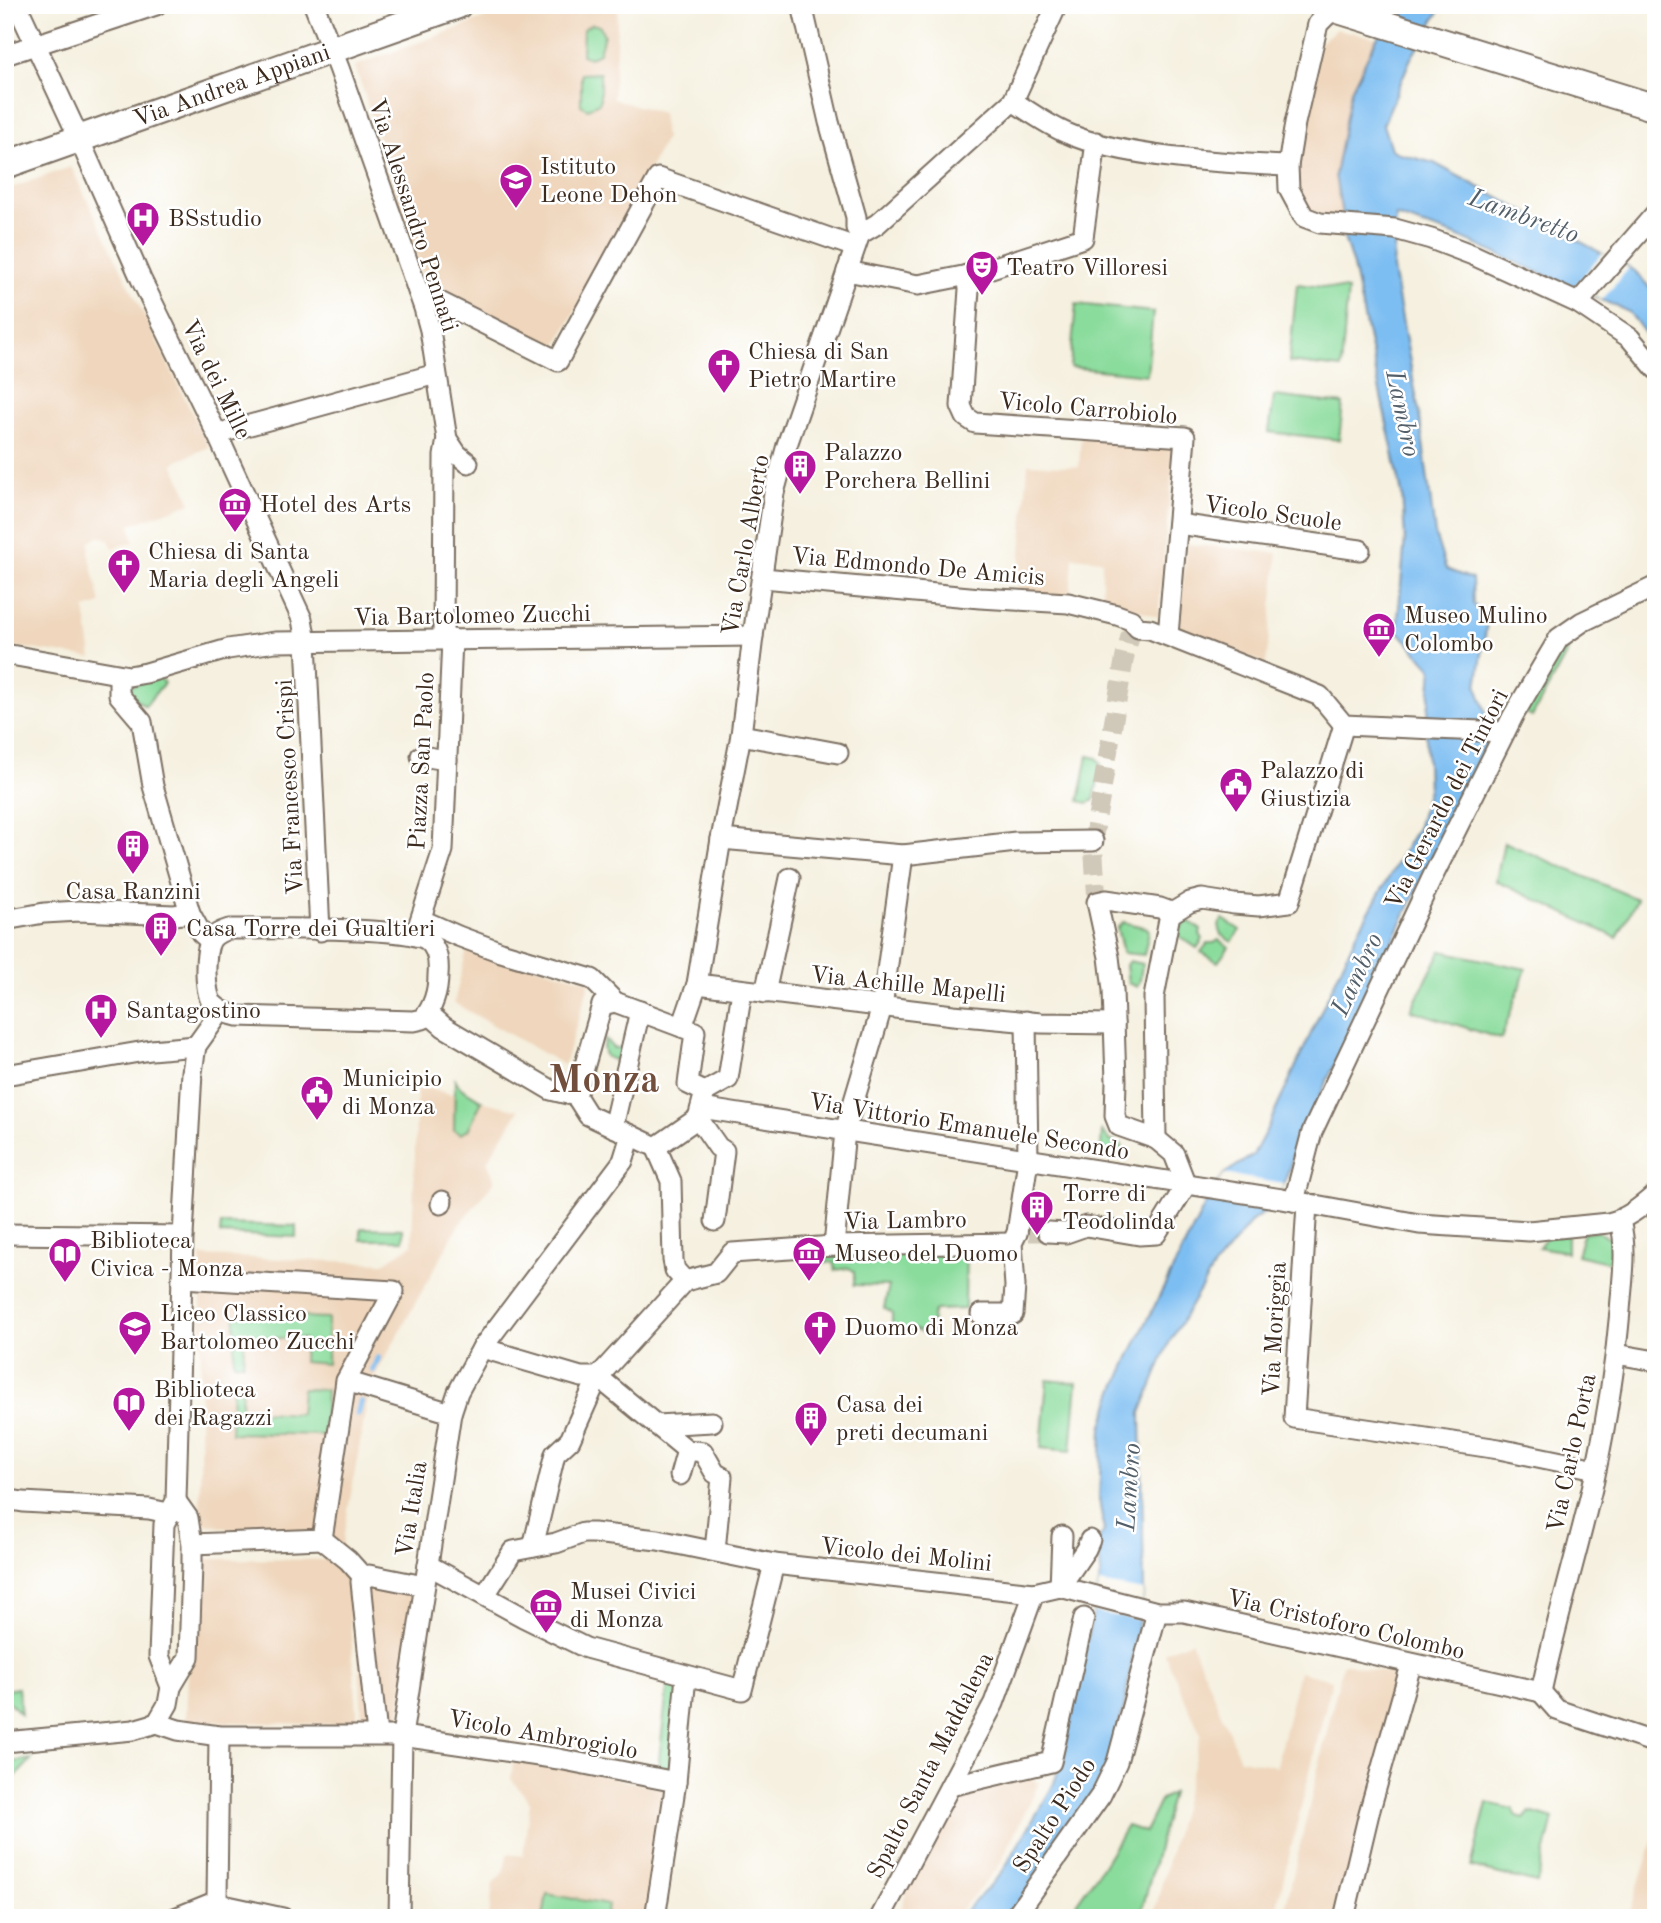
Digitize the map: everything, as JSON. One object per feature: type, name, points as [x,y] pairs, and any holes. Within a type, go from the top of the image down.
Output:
[{"type":"street","name":"Via dei Mille","points":[[17,5],[141,279],[217,433],[297,608],[306,642]]},
{"type":"street","points":[[5,55],[156,5]]},
{"type":"street","name":"Via Alessandro Pennati","points":[[314,5],[430,330],[447,439],[444,456],[448,639]]},
{"type":"street","name":"Via Andrea Appiani","points":[[5,165],[458,5]]},
{"type":"street","points":[[802,5],[829,122],[856,217],[857,241]]},
{"type":"street","points":[[857,241],[1013,101],[1057,5]]},
{"type":"street","points":[[1656,108],[1328,7],[1318,23],[1288,166],[1289,189],[1304,217],[1320,223],[1395,229],[1431,239],[1581,299],[1630,338],[1656,369]]},
{"type":"street","points":[[1013,101],[1064,132],[1128,150],[1288,166]]},
{"type":"street","points":[[847,271],[918,285],[968,282],[1083,238],[1096,142]]},
{"type":"street","points":[[418,291],[558,361],[657,178],[857,241]]},
{"type":"street","points":[[1581,299],[1656,213]]},
{"type":"street","name":"Via Carlo Alberto","points":[[682,1027],[697,984],[741,735],[769,519],[787,445],[857,241]]},
{"type":"street","name":"Vicolo Carrobiolo","points":[[968,282],[961,407],[966,417],[975,424],[1185,437],[1168,635]]},
{"type":"street","points":[[217,433],[436,374]]},
{"type":"street","points":[[447,439],[457,454],[468,463]]},
{"type":"street","name":"Vicolo Scuole","points":[[1178,524],[1360,550]]},
{"type":"street","name":"Via Edmondo De Amicis","points":[[763,578],[980,598],[1068,603],[1117,615],[1131,620],[1138,628],[1168,635]]},
{"type":"street","name":"Via Gerardo dei Tintori","points":[[1294,1201],[1312,1132],[1496,732],[1559,638],[1582,622],[1656,586]]},
{"type":"street","points":[[1168,635],[1320,696],[1344,725],[1496,732]]},
{"type":"street","name":"Via Bartolomeo Zucchi","points":[[119,676],[146,673],[193,657],[248,645],[448,639],[753,636]]},
{"type":"street","name":"Piazza San Paolo","points":[[419,927],[443,850],[448,639]]},
{"type":"street","name":"Via Francesco Crispi","points":[[306,642],[320,931]]},
{"type":"street","points":[[5,654],[55,661],[119,676],[119,695],[142,722],[153,786],[190,913],[201,933],[210,941]]},
{"type":"street","points":[[1156,1139],[1154,997],[1170,915],[1190,902],[1202,899],[1263,905],[1289,902],[1344,725]]},
{"type":"street","points":[[741,735],[838,753]]},
{"type":"street","points":[[421,756],[447,760]]},
{"type":"street","points":[[721,839],[904,855],[1016,842],[1093,841]]},
{"type":"street","points":[[834,1246],[845,1131],[882,1007],[904,855]]},
{"type":"street","points":[[765,993],[790,878]]},
{"type":"street","points":[[1170,915],[1168,911],[1160,908],[1106,900],[1097,902],[1109,957],[1114,1024],[1115,1116],[1119,1126],[1156,1139],[1174,1154],[1186,1185]]},
{"type":"street","points":[[5,920],[44,913],[79,911],[174,915],[190,913]]},
{"type":"street","points":[[419,927],[432,945],[438,963],[437,990],[428,1013],[422,1019],[414,1021],[237,1016],[221,1011],[206,993],[210,941],[218,933],[229,929],[320,931],[419,927],[458,936],[592,979],[615,1002],[695,1032],[688,1084],[701,1106],[718,1147],[724,1151],[715,1221]]},
{"type":"street","name":"Via Achille Mapelli","points":[[697,984],[882,1007],[1026,1021],[1114,1024]]},
{"type":"street","points":[[656,1147],[728,1079],[742,990]]},
{"type":"street","points":[[576,1097],[602,1005],[615,1002]]},
{"type":"street","points":[[171,1687],[159,1656],[163,1534],[172,1507],[192,1072],[196,1046],[221,1011]]},
{"type":"street","name":"Via Italia","points":[[399,1918],[402,1736],[451,1413],[458,1392],[482,1348],[623,1161],[622,1131],[640,1011]]},
{"type":"street","points":[[428,1013],[444,1027],[551,1090],[576,1097],[588,1115],[656,1147],[671,1181],[671,1223],[687,1275]]},
{"type":"street","points":[[981,1314],[1013,1314],[1015,1286],[1026,1235],[1026,1021]]},
{"type":"street","points":[[5,1076],[151,1050],[196,1046]]},
{"type":"street","name":"Via Vittorio Emanuele Secondo","points":[[701,1106],[725,1113],[1294,1201]]},
{"type":"street","name":"Via Lambro","points":[[533,1547],[555,1454],[570,1440],[590,1377],[687,1275],[716,1273],[732,1253],[1066,1233],[1086,1226],[1139,1235],[1156,1234],[1186,1185]]},
{"type":"street","points":[[1294,1201],[1386,1219],[1464,1228],[1529,1231],[1620,1220],[1652,1203]]},
{"type":"street","name":"Via Moriggia","points":[[1294,1201],[1294,1418],[1499,1449],[1596,1469]]},
{"type":"street","name":"Via Carlo Porta","points":[[1541,1692],[1596,1469],[1616,1354],[1624,1248],[1620,1220]]},
{"type":"street","points":[[5,1234],[183,1236]]},
{"type":"street","points":[[182,1279],[394,1291],[346,1381],[322,1539]]},
{"type":"street","points":[[482,1348],[590,1377],[687,1450],[703,1452],[715,1473],[722,1477],[715,1552]]},
{"type":"street","points":[[1616,1354],[1656,1361]]},
{"type":"street","points":[[346,1381],[451,1413]]},
{"type":"street","points":[[656,1425],[712,1422]]},
{"type":"street","points":[[680,1475],[687,1450]]},
{"type":"street","points":[[5,1499],[149,1509],[172,1507],[188,1518],[192,1544],[189,1657],[171,1687],[168,1704],[157,1723],[132,1730],[5,1742]]},
{"type":"street","name":"Vicolo dei Molini","points":[[485,1595],[513,1551],[556,1543],[583,1533],[658,1540],[774,1564],[1034,1593],[1060,1587]]},
{"type":"street","points":[[1060,1587],[1062,1535]]},
{"type":"street","points":[[192,1544],[322,1539],[355,1571],[361,1582],[377,1735]]},
{"type":"street","points":[[1060,1587],[1088,1545]]},
{"type":"street","points":[[428,1565],[586,1648],[741,1690],[774,1564]]},
{"type":"street","points":[[355,1571],[424,1586]]},
{"type":"street","name":"Via Cristoforo Colombo","points":[[1060,1587],[1149,1610],[1184,1612],[1541,1692]]},
{"type":"street","name":"Spalto Santa Maddalena","points":[[880,1918],[994,1703],[1034,1593]]},
{"type":"street","name":"Spalto Piodo","points":[[1014,1918],[1072,1840],[1107,1784],[1117,1762],[1149,1610]]},
{"type":"street","points":[[950,1786],[1051,1762],[1084,1618]]},
{"type":"street","points":[[1344,1918],[1411,1665]]},
{"type":"street","points":[[655,1918],[676,1782],[685,1676]]},
{"type":"street","points":[[1541,1692],[1557,1710],[1656,1743]]},
{"type":"street","name":"Vicolo Ambrogiolo","points":[[157,1723],[178,1730],[219,1736],[402,1736],[559,1759],[676,1782]]},
{"type":"street","points":[[217,1901],[219,1736]]},
{"type":"street","points":[[176,1918],[217,1901]]},
{"type":"street","points":[[217,1901],[223,1905],[283,1918]]},
{"type":"shaded area","name":"Istituto Leone Dehon","points":[[520,5],[618,5],[613,99],[662,113],[665,139],[555,349],[425,280],[355,66]]},
{"type":"shaded area","points":[[1337,29],[1377,38],[1351,90],[1337,161],[1335,175],[1343,220],[1307,210],[1295,178],[1317,45]]},
{"type":"shaded area","points":[[71,167],[209,447],[173,463],[191,503],[130,525],[134,542],[113,548],[108,539],[103,537],[97,537],[90,542],[89,554],[101,604],[85,609],[92,658],[5,645],[5,190]]},
{"type":"shaded area","points":[[1081,435],[1175,445],[1158,617],[1102,597],[1102,560],[1073,557],[1070,597],[1018,593],[1028,464],[1079,467]]},
{"type":"shaded area","points":[[1187,544],[1278,553],[1266,664],[1179,628]]},
{"type":"shaded area","points":[[467,948],[590,981],[564,1065],[454,1003]]},
{"type":"shaded area","points":[[417,1086],[519,1110],[487,1161],[495,1181],[458,1226],[370,1385],[342,1545],[352,1564],[416,1590],[398,1725],[362,1724],[356,1583],[346,1569],[358,1725],[186,1721],[193,1559],[344,1560],[323,1548],[200,1523],[201,1256],[384,1263],[412,1245]]},
{"type":"shaded area","points":[[1191,1641],[1240,1759],[1276,1766],[1299,1672],[1332,1680],[1274,1918],[1153,1918],[1201,1735],[1164,1652]]},
{"type":"shaded area","points":[[1343,1663],[1400,1676],[1339,1918],[1283,1918]]},
{"type":"shaded area","points":[[514,1757],[666,1789],[646,1918],[489,1918],[493,1883],[504,1872],[507,1854],[523,1856],[530,1802],[511,1779]]},
{"type":"shaded area","points":[[1031,1776],[1039,1783],[998,1868],[954,1918],[899,1918],[907,1888],[961,1788]]},
{"type":"shaded area","points":[[1656,1830],[1656,1918],[1628,1918]]},
{"type":"green space","points":[[592,24],[600,26],[604,35],[599,53],[589,58],[582,55],[583,29]]},
{"type":"green space","points":[[600,73],[600,102],[588,109],[581,105],[581,74]]},
{"type":"green space","points":[[1297,284],[1348,290],[1341,368],[1289,362]]},
{"type":"green space","points":[[1076,304],[1153,312],[1147,375],[1070,367]]},
{"type":"green space","points":[[1274,396],[1343,404],[1339,440],[1269,432]]},
{"type":"green space","points":[[1561,647],[1568,651],[1532,717],[1525,713]]},
{"type":"green space","points":[[160,678],[164,683],[145,706],[122,688]]},
{"type":"green space","points":[[1088,756],[1097,758],[1101,764],[1094,800],[1088,803],[1079,801]]},
{"type":"green space","points":[[1504,842],[1637,899],[1617,938],[1496,881]]},
{"type":"green space","points":[[1223,919],[1240,930],[1232,942],[1221,935],[1219,925]]},
{"type":"green space","points":[[1188,921],[1201,930],[1203,939],[1197,948],[1179,936],[1180,928]]},
{"type":"green space","points":[[1123,922],[1147,928],[1149,931],[1144,955],[1123,953],[1117,928]]},
{"type":"green space","points":[[1219,940],[1229,947],[1218,962],[1201,952],[1208,943]]},
{"type":"green space","points":[[1441,951],[1526,969],[1501,1039],[1411,1010]]},
{"type":"green space","points":[[1129,961],[1142,964],[1137,987],[1128,983],[1126,965]]},
{"type":"green space","points":[[605,1039],[613,1048],[622,1048],[620,1057],[613,1060],[605,1056]]},
{"type":"green space","points":[[455,1080],[461,1088],[482,1101],[468,1130],[460,1134],[454,1130]]},
{"type":"green space","points":[[1102,1131],[1109,1140],[1122,1145],[1121,1154],[1101,1148]]},
{"type":"green space","points":[[221,1224],[296,1226],[296,1237],[220,1234]]},
{"type":"green space","points":[[361,1228],[403,1229],[403,1240],[361,1240]]},
{"type":"green space","points":[[1597,1231],[1610,1239],[1616,1250],[1607,1262],[1577,1255],[1584,1232]]},
{"type":"green space","points":[[1567,1234],[1567,1252],[1539,1247],[1547,1236]]},
{"type":"green space","points":[[966,1246],[965,1309],[935,1310],[932,1315],[933,1335],[925,1335],[916,1330],[892,1331],[892,1313],[884,1308],[889,1286],[854,1285],[854,1271],[849,1268],[835,1270],[834,1262],[817,1264],[815,1251]]},
{"type":"green space","points":[[235,1315],[328,1318],[327,1364],[303,1362],[304,1339],[245,1337],[243,1363],[234,1363]]},
{"type":"green space","points":[[1047,1380],[1077,1383],[1071,1451],[1041,1448]]},
{"type":"green space","points":[[233,1384],[242,1384],[241,1411],[300,1414],[302,1389],[326,1390],[324,1435],[231,1433]]},
{"type":"green space","points":[[668,1681],[682,1686],[674,1772],[658,1769]]},
{"type":"green space","points":[[18,1688],[21,1714],[5,1698],[5,1690]]},
{"type":"green space","points":[[32,1759],[13,1779],[5,1783],[5,1763]]},
{"type":"green space","points":[[1172,1793],[1140,1918],[1066,1918],[1127,1826],[1145,1832],[1161,1799]]},
{"type":"green space","points":[[1487,1803],[1513,1809],[1517,1817],[1524,1819],[1530,1812],[1553,1819],[1537,1883],[1471,1867]]},
{"type":"green space","points":[[547,1894],[608,1905],[606,1918],[543,1918]]},
{"type":"water","points":[[1403,5],[1443,5],[1410,60],[1383,125],[1391,149],[1434,163],[1635,271],[1656,295],[1656,348],[1629,312],[1454,235],[1396,216],[1393,269],[1419,412],[1435,534],[1446,569],[1472,579],[1473,604],[1488,617],[1477,686],[1488,719],[1488,739],[1297,1144],[1284,1184],[1270,1208],[1252,1221],[1213,1268],[1169,1343],[1141,1413],[1144,1591],[1124,1707],[1101,1787],[1008,1918],[959,1918],[1001,1874],[1053,1786],[1063,1756],[1101,1574],[1098,1540],[1104,1531],[1099,1499],[1102,1428],[1113,1393],[1208,1199],[1224,1174],[1253,1155],[1268,1127],[1356,935],[1418,826],[1428,789],[1426,735],[1432,669],[1397,630],[1405,538],[1402,494],[1353,266],[1342,232],[1343,220],[1335,175],[1351,90],[1377,38]]},
{"type":"pier","points":[[1602,253],[1629,268],[1602,300],[1574,287]]},
{"type":"pier","points":[[1224,1174],[1284,1184],[1270,1208],[1208,1199]]},
{"type":"pier","points":[[1099,1583],[1144,1591],[1139,1620],[1093,1612]]},
{"type":"waterway","points":[[373,1370],[378,1358]]},
{"type":"waterway","points":[[358,1414],[361,1402]]},
{"type":"tunnel","points":[[1097,902],[1093,841],[1124,661],[1130,636],[1138,628]]},
{"type":"tunnel","points":[[1029,1232],[1048,1232]]},
{"type":"place","name":"Istituto Leone Dehon","points":[[516,210]]},
{"type":"place","name":"BSstudio","points":[[143,248]]},
{"type":"place","name":"Teatro Villoresi","points":[[982,297]]},
{"type":"place","name":"Chiesa di San Pietro Martire","points":[[724,395]]},
{"type":"place","name":"Palazzo Porchera Bellini","points":[[800,496]]},
{"type":"place","name":"Hotel des Arts","points":[[235,534]]},
{"type":"place","name":"Chiesa di Santa Maria degli Angeli","points":[[124,595]]},
{"type":"place","name":"Museo Mulino Colombo","points":[[1379,659]]},
{"type":"place","name":"Palazzo di Giustizia","points":[[1236,814]]},
{"type":"place","name":"Casa Ranzini","points":[[133,876]]},
{"type":"place","name":"Casa Torre dei Gualtieri","points":[[161,958]]},
{"type":"place","name":"Santagostino","points":[[101,1040]]},
{"type":"place","name":"Municipio di Monza","points":[[317,1122]]},
{"type":"place","name":"Torre di Teodolinda","points":[[1037,1237]]},
{"type":"place","name":"Museo del Duomo","points":[[809,1283]]},
{"type":"place","name":"Biblioteca Civica - Monza","points":[[65,1284]]},
{"type":"place","name":"Liceo Classico Bartolomeo Zucchi","points":[[135,1357]]},
{"type":"place","name":"Duomo di Monza","points":[[820,1357]]},
{"type":"place","name":"Biblioteca dei Ragazzi","points":[[129,1433]]},
{"type":"place","name":"Casa dei preti decumani","points":[[811,1448]]},
{"type":"place","name":"Musei Civici di Monza","points":[[546,1635]]},
{"type":"district","name":"Monza","points":[[604,1079]]},
{"type":"water label","name":"Lambretto","points":[[1524,215]]},
{"type":"water label","name":"Lambro","points":[[1404,413]]},
{"type":"water label","name":"Lambro","points":[[1356,974]]},
{"type":"water label","name":"Lambro","points":[[1128,1487]]}]
